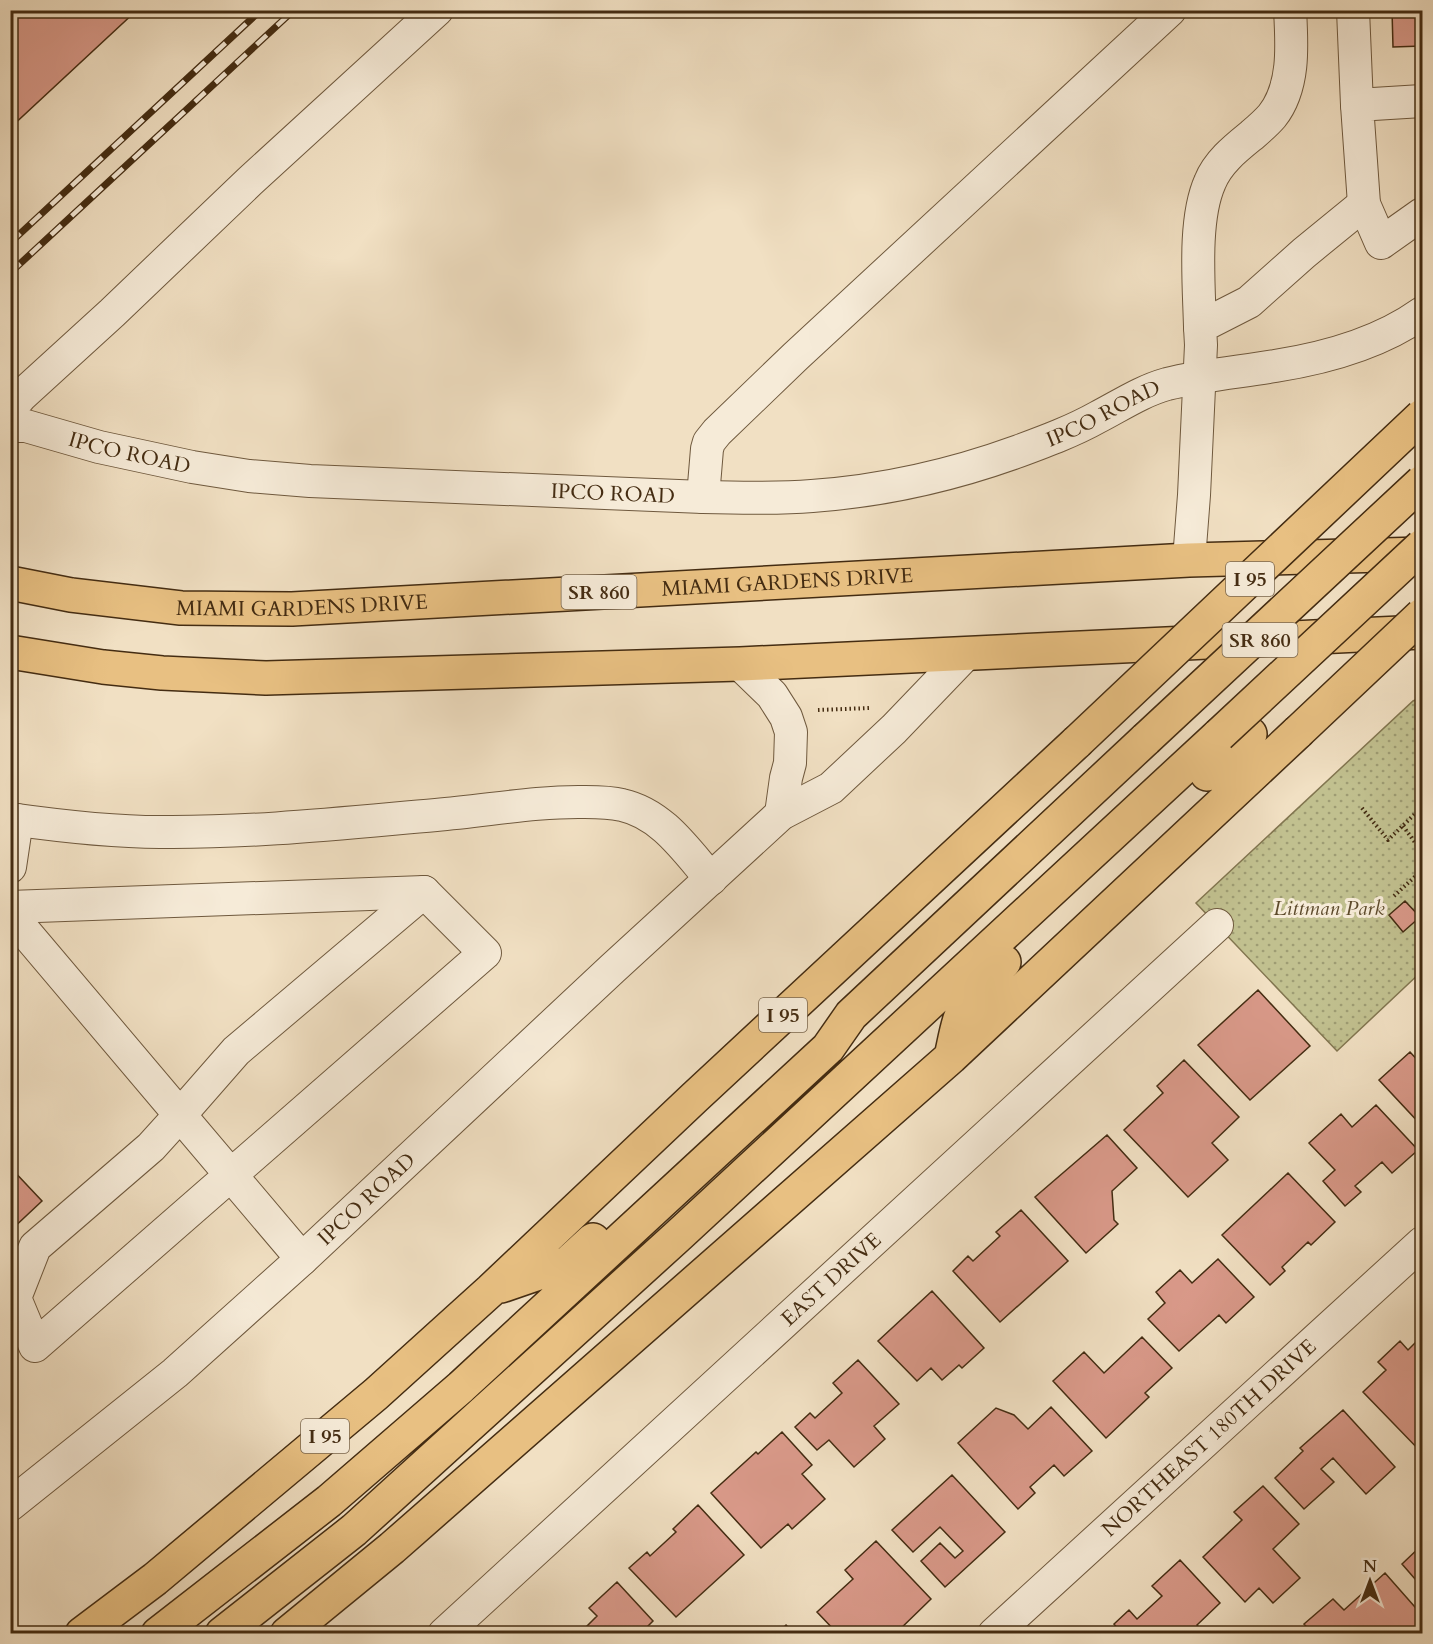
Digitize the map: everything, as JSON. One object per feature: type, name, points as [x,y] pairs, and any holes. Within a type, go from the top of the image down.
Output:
[{"type":"main road","name":"I 95","points":[[82,1634],[155,1579],[376,1394],[491,1290],[1422,416]]},
{"type":"main road","points":[[158,1634],[329,1501],[461,1387],[828,1048],[851,1015],[1422,482]]},
{"type":"main road","points":[[951,1057],[960,1017],[980,985],[1422,546]]},
{"type":"main road","name":"MIAMI GARDENS DRIVE","points":[[10,583],[71,595],[181,608],[292,609],[1189,560],[1422,554]]},
{"type":"main road","points":[[222,1634],[363,1522],[1234,735],[1422,572]]},
{"type":"main road","points":[[287,1634],[401,1540],[951,1057],[1422,615]]},
{"type":"main road","name":"SR 860","points":[[10,652],[103,667],[266,678],[740,664],[1422,632]]},
{"type":"main road","points":[[491,1290],[568,1263],[813,1036],[851,1015]]},
{"type":"street","points":[[10,409],[21,396],[112,314],[250,181],[437,10]]},
{"type":"street","points":[[703,497],[707,449],[709,442],[717,432],[1170,10]]},
{"type":"street","points":[[1189,560],[1201,345],[1198,259],[1204,198],[1210,181],[1220,164],[1271,117],[1280,104],[1286,90],[1292,58],[1290,10]]},
{"type":"street","points":[[1353,10],[1364,204],[1381,243],[1422,214]]},
{"type":"street","points":[[1357,105],[1422,100]]},
{"type":"street","points":[[1200,327],[1249,302],[1364,204]]},
{"type":"street","name":"IPCO ROAD","points":[[10,426],[26,426],[118,452],[249,476],[337,483],[703,497],[811,496],[876,489],[925,479],[1019,451],[1070,431],[1141,394],[1165,385],[1199,377],[1326,356],[1385,335],[1422,313]]},
{"type":"street","name":"IPCO ROAD","points":[[10,1505],[175,1373],[302,1259],[781,814],[831,788],[894,729],[966,654]]},
{"type":"street","points":[[740,664],[772,695],[786,717],[791,732],[790,763],[781,814]]},
{"type":"street","points":[[10,867],[14,819],[100,830],[191,832],[276,828],[550,803],[608,803],[633,808],[664,826],[711,879]]},
{"type":"street","points":[[10,907],[424,892],[485,953],[35,1346],[15,1298],[35,1247],[151,1147],[236,1051],[424,892]]},
{"type":"street","points":[[10,914],[302,1259]]},
{"type":"street","name":"EAST DRIVE","points":[[444,1634],[1217,925]]},
{"type":"street","name":"NORTHEAST 180TH DRIVE","points":[[994,1634],[1422,1243]]},
{"type":"path","points":[[815,710],[872,708]]},
{"type":"path","points":[[1362,808],[1388,840],[1422,807]]},
{"type":"path","points":[[1402,826],[1422,852]]},
{"type":"path","points":[[1394,896],[1422,870]]},
{"type":"green space","name":"Littman Park","points":[[1422,697],[1422,971],[1337,1051],[1196,903],[1413,701]]},
{"type":"building","points":[[10,10],[137,10],[10,128]]},
{"type":"building","points":[[1392,10],[1422,10],[1422,46],[1393,47]]},
{"type":"building","points":[[1405,901],[1420,917],[1403,932],[1389,915]]},
{"type":"building","points":[[1258,990],[1310,1046],[1250,1100],[1198,1045]]},
{"type":"building","points":[[1410,1052],[1422,1065],[1422,1126],[1379,1080]]},
{"type":"building","points":[[1184,1060],[1239,1117],[1212,1143],[1228,1160],[1188,1197],[1124,1130],[1163,1093],[1157,1086]]},
{"type":"building","points":[[1376,1105],[1418,1150],[1392,1173],[1382,1162],[1355,1186],[1361,1192],[1345,1206],[1323,1181],[1335,1170],[1309,1143],[1341,1114],[1352,1127]]},
{"type":"building","points":[[1107,1135],[1137,1168],[1112,1191],[1114,1220],[1118,1224],[1086,1253],[1035,1197]]},
{"type":"building","points":[[10,1167],[42,1201],[10,1231]]},
{"type":"building","points":[[1288,1173],[1335,1222],[1311,1245],[1308,1242],[1282,1267],[1285,1271],[1270,1285],[1222,1235]]},
{"type":"building","points":[[1021,1210],[1068,1261],[1000,1322],[953,1271],[968,1256],[973,1261],[1000,1236],[996,1232]]},
{"type":"building","points":[[1218,1259],[1254,1297],[1226,1323],[1219,1315],[1179,1351],[1148,1319],[1165,1303],[1156,1292],[1180,1270],[1192,1283]]},
{"type":"building","points":[[932,1291],[984,1348],[962,1368],[959,1365],[942,1380],[931,1368],[917,1381],[878,1341]]},
{"type":"building","points":[[1422,1336],[1422,1453],[1363,1392],[1386,1370],[1378,1362],[1400,1341],[1408,1350]]},
{"type":"building","points":[[1142,1337],[1172,1368],[1145,1393],[1149,1397],[1106,1438],[1053,1381],[1084,1352],[1104,1373]]},
{"type":"building","points":[[858,1360],[899,1404],[874,1426],[885,1439],[854,1467],[829,1440],[817,1450],[795,1427],[810,1413],[815,1418],[842,1393],[833,1383]]},
{"type":"building","points":[[1051,1407],[1092,1451],[1064,1476],[1054,1465],[1030,1487],[1035,1493],[1018,1509],[958,1443],[996,1408],[1014,1415],[1028,1429]]},
{"type":"building","points":[[1343,1410],[1395,1467],[1366,1494],[1333,1458],[1321,1469],[1334,1482],[1304,1509],[1275,1478],[1303,1451],[1300,1448]]},
{"type":"building","points":[[782,1432],[812,1465],[802,1474],[825,1499],[792,1529],[788,1524],[761,1548],[711,1493]]},
{"type":"building","points":[[952,1475],[1005,1532],[945,1587],[921,1561],[940,1543],[955,1558],[963,1551],[940,1527],[913,1552],[892,1530]]},
{"type":"building","points":[[1263,1486],[1299,1524],[1273,1549],[1300,1578],[1273,1603],[1259,1588],[1245,1602],[1203,1557],[1242,1520],[1234,1512]]},
{"type":"building","points":[[698,1505],[744,1555],[676,1617],[629,1568],[647,1552],[650,1556],[676,1532],[673,1529]]},
{"type":"building","points":[[876,1541],[931,1599],[895,1634],[838,1634],[817,1612],[853,1579],[845,1570]]},
{"type":"building","points":[[1422,1545],[1422,1587],[1402,1564]]},
{"type":"building","points":[[1180,1560],[1220,1603],[1197,1625],[1205,1634],[1122,1634],[1114,1624],[1129,1610],[1137,1619],[1162,1596],[1152,1586]]},
{"type":"building","points":[[1385,1573],[1422,1615],[1422,1634],[1313,1634],[1304,1624],[1333,1599],[1344,1610]]},
{"type":"building","points":[[617,1582],[653,1621],[640,1634],[579,1634],[597,1616],[589,1608]]},
{"type":"building","points":[[786,1625],[794,1634],[777,1634]]},
{"type":"railway","points":[[10,243],[261,10]]},
{"type":"railway","points":[[10,273],[294,10]]}]
